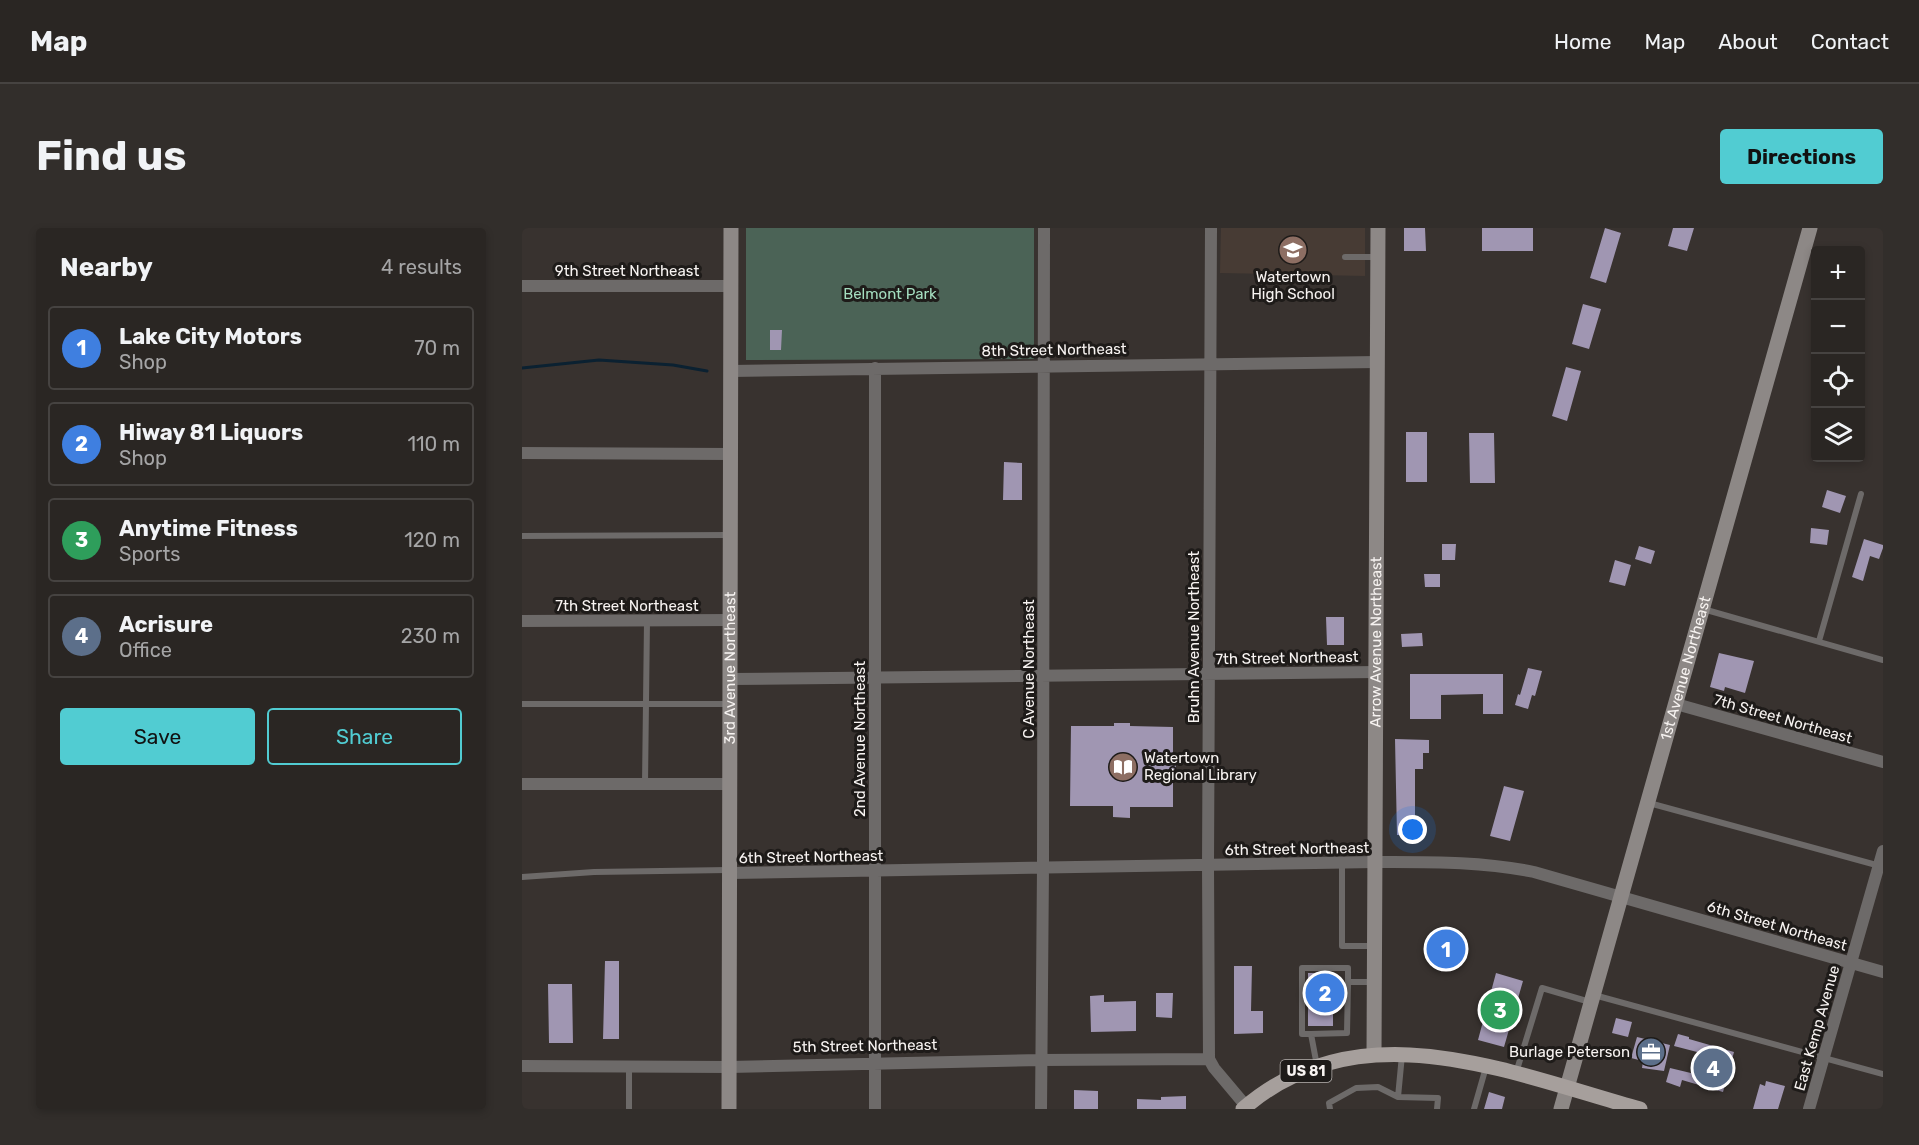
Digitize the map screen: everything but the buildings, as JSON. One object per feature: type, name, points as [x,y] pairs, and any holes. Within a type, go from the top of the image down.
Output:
[{"type":"main road","name":"US 81","points":[[1244,1108],[1284,1082],[1317,1066],[1374,1054],[1402,1053],[1451,1058],[1486,1066],[1640,1109]]},
{"type":"street","name":"3rd Avenue Northeast","points":[[729,1109],[731,228]]},
{"type":"street","name":"C Avenue Northeast","points":[[1041,1109],[1044,867],[1044,228]]},
{"type":"street","name":"Bruhn Avenue Northeast","points":[[1209,1059],[1211,228]]},
{"type":"street","name":"Arrow Avenue Northeast","points":[[1374,1054],[1378,228]]},
{"type":"street","name":"1st Avenue Northeast","points":[[1561,1109],[1810,228]]},
{"type":"street","name":"9th Street Northeast","points":[[522,286],[731,285]]},
{"type":"street","name":"8th Street Northeast","points":[[731,371],[1377,362]]},
{"type":"street","name":"2nd Avenue Northeast","points":[[875,368],[875,1109]]},
{"type":"street","points":[[522,453],[731,454]]},
{"type":"street","name":"7th Street Northeast","points":[[522,621],[731,620]]},
{"type":"street","name":"7th Street Northeast","points":[[731,679],[1376,672]]},
{"type":"street","name":"7th Street Northeast","points":[[1676,704],[1883,762]]},
{"type":"street","points":[[522,784],[730,784]]},
{"type":"street","name":"East Kemp Avenue","points":[[1809,1109],[1881,867],[1883,851]]},
{"type":"street","name":"6th Street Northeast","points":[[730,871],[875,871],[1375,862],[1495,864],[1534,872],[1883,972]]},
{"type":"street","points":[[1209,1059],[1244,1108]]},
{"type":"street","name":"5th Street Northeast","points":[[522,1065],[729,1067],[1209,1059]]},
{"type":"lane","points":[[1345,257],[1378,257]]},
{"type":"lane","points":[[1819,641],[1861,494]]},
{"type":"lane","points":[[522,536],[731,535]]},
{"type":"lane","points":[[1702,609],[1883,660]]},
{"type":"lane","points":[[645,784],[646,621]]},
{"type":"lane","points":[[522,704],[731,704]]},
{"type":"lane","points":[[1648,802],[1881,867]]},
{"type":"lane","points":[[1342,863],[1342,946],[1375,946]]},
{"type":"lane","points":[[522,877],[594,872],[730,871]]},
{"type":"lane","points":[[1302,968],[1348,968],[1347,1033],[1311,1034],[1302,1034],[1302,968]]},
{"type":"lane","points":[[1348,982],[1374,982]]},
{"type":"lane","points":[[1516,1074],[1542,988],[1883,1074]]},
{"type":"lane","points":[[1311,1034],[1317,1066]]},
{"type":"lane","points":[[1398,1096],[1402,1053]]},
{"type":"lane","points":[[629,1066],[629,1109]]},
{"type":"lane","points":[[1474,1109],[1486,1066]]},
{"type":"lane","points":[[1330,1109],[1329,1103],[1356,1088],[1378,1087],[1398,1096],[1438,1098],[1437,1109]]},
{"type":"shaded area","name":"Watertown High School","points":[[1221,228],[1365,228],[1365,276],[1220,273]]},
{"type":"green space","name":"Belmont Park","points":[[746,228],[1034,228],[1034,359],[746,360]]},
{"type":"waterway","points":[[522,368],[599,360],[673,365],[707,371]]},
{"type":"place","name":"Watertown High School","points":[[1293,250]]},
{"type":"place","name":"Watertown Regional Library","points":[[1123,767]]},
{"type":"place","name":"Lake City Motors","points":[[1446,949]]},
{"type":"place","name":"Hiway 81 Liquors","points":[[1325,993]]},
{"type":"place","name":"Anytime Fitness","points":[[1500,1010]]},
{"type":"place","name":"Burlage Peterson","points":[[1651,1052]]},
{"type":"place","name":"Acrisure","points":[[1713,1068]]}]
